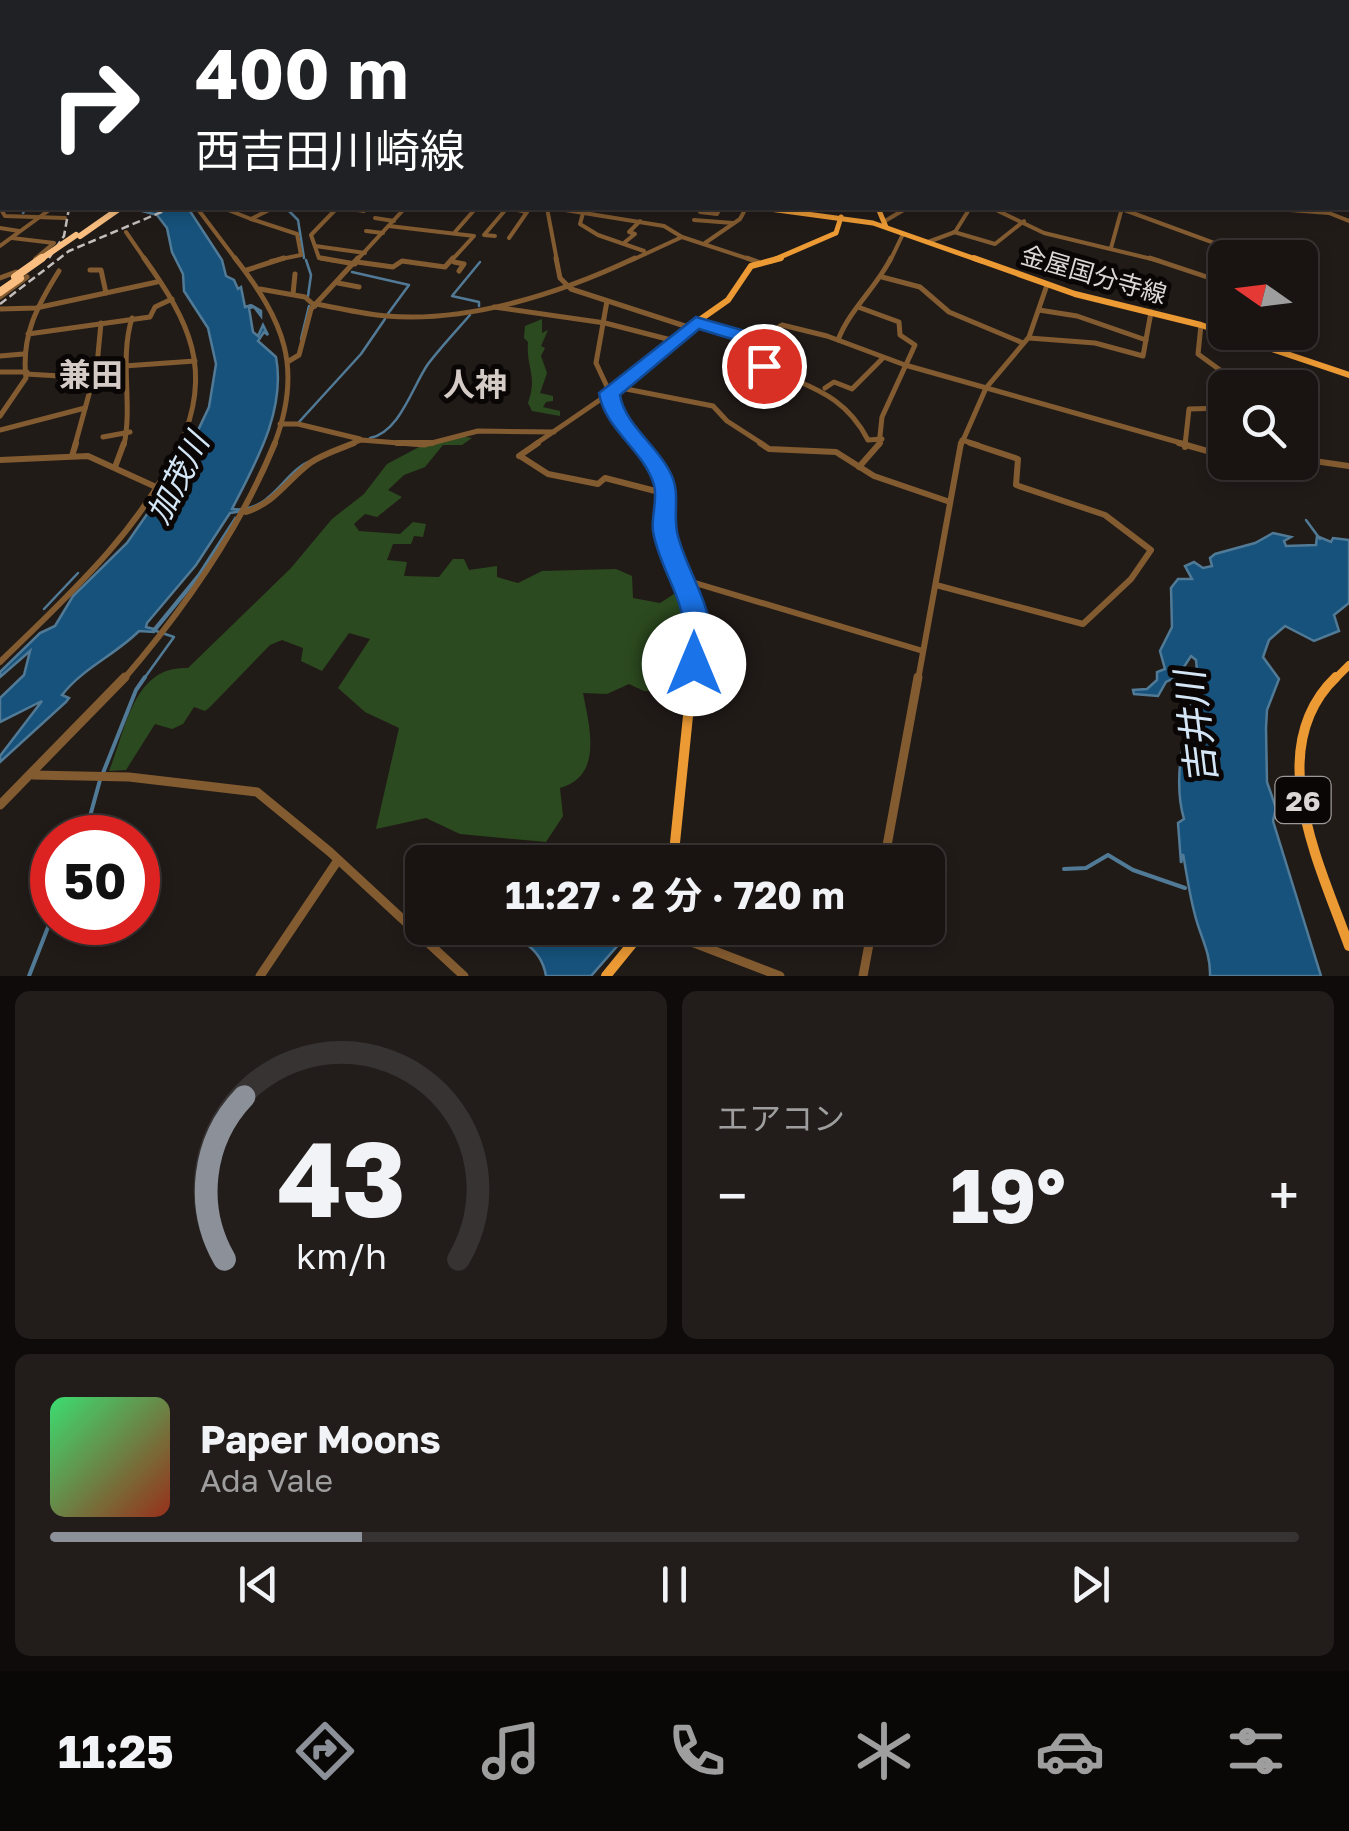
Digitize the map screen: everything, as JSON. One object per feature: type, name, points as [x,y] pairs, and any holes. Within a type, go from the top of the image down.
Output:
[{"type":"highway","points":[[0,292],[115,210]]},
{"type":"main road","points":[[675,845],[697,642],[685,580],[665,532],[667,494],[659,470],[612,408],[612,390],[671,340],[728,300],[749,268],[758,262],[784,259],[836,233],[842,212],[803,210]]},
{"type":"main road","points":[[879,210],[886,224]]},
{"type":"main road","name":"金屋国分寺線","points":[[842,212],[886,224],[903,234],[1047,284],[1208,327]]},
{"type":"main road","name":"金屋国分寺線","points":[[1275,350],[1349,375]]},
{"type":"main road","name":"26","points":[[1349,664],[1316,694],[1300,733],[1298,764],[1309,822],[1349,946]]},
{"type":"main road","points":[[606,976],[631,945]]},
{"type":"street","points":[[0,246],[49,210]]},
{"type":"street","points":[[0,805],[93,713],[169,626],[215,564],[244,513],[280,424],[290,387],[289,361],[276,321],[247,270],[198,210]]},
{"type":"street","points":[[229,210],[297,234],[302,258],[394,267],[402,260],[445,267],[474,236],[392,224],[376,218]]},
{"type":"street","points":[[251,218],[269,210]]},
{"type":"street","points":[[319,258],[311,234],[338,210]]},
{"type":"street","points":[[356,210],[364,211]]},
{"type":"street","points":[[289,361],[299,356],[316,305],[403,210]]},
{"type":"street","points":[[454,233],[474,210]]},
{"type":"street","points":[[495,236],[484,235],[506,210]]},
{"type":"street","points":[[509,238],[527,212],[518,210]]},
{"type":"street","points":[[550,210],[560,278],[577,293],[753,339],[761,339],[782,325],[838,340],[905,365],[1208,452]]},
{"type":"street","points":[[561,210],[664,226],[682,237],[758,262]]},
{"type":"street","points":[[700,212],[717,214],[719,210]]},
{"type":"street","points":[[705,242],[735,223],[745,210]]},
{"type":"street","points":[[886,224],[904,210]]},
{"type":"street","points":[[928,242],[954,232],[969,210]]},
{"type":"street","points":[[997,210],[1044,233],[1111,248],[1208,278]]},
{"type":"street","points":[[1111,248],[1120,210]]},
{"type":"street","points":[[1125,210],[1208,241]]},
{"type":"street","points":[[1289,210],[1329,213],[1349,222]]},
{"type":"street","points":[[2,211],[2,216],[64,218]]},
{"type":"street","points":[[582,214],[580,224],[598,235],[646,252]]},
{"type":"street","points":[[694,220],[735,223]]},
{"type":"street","points":[[954,232],[994,244],[1024,220]]},
{"type":"street","points":[[624,243],[635,234],[629,232],[640,221]]},
{"type":"street","points":[[0,228],[20,231]]},
{"type":"street","points":[[366,231],[383,233]]},
{"type":"street","points":[[0,662],[118,540],[172,462],[192,416],[197,385],[192,337],[172,299],[126,232]]},
{"type":"street","points":[[838,340],[846,319],[882,277],[903,234]]},
{"type":"street","points":[[260,289],[310,299],[310,305],[414,317],[462,314],[586,281],[682,237]]},
{"type":"street","points":[[0,278],[16,277],[54,243],[12,238]]},
{"type":"street","points":[[358,242],[373,245]]},
{"type":"street","points":[[314,246],[365,254]]},
{"type":"street","points":[[247,270],[301,255]]},
{"type":"street","points":[[452,262],[464,264],[459,272]]},
{"type":"street","points":[[90,270],[101,270],[106,293]]},
{"type":"street","points":[[0,416],[26,373],[23,354],[36,308],[58,271]]},
{"type":"street","points":[[293,294],[295,274]]},
{"type":"street","points":[[882,277],[920,287],[949,312],[1026,340],[1095,344],[1142,356],[1150,312]]},
{"type":"street","points":[[0,308],[36,308],[158,282]]},
{"type":"street","points":[[337,283],[360,287]]},
{"type":"street","points":[[887,845],[962,440],[986,388],[1026,340],[1047,284]]},
{"type":"street","points":[[28,334],[150,316],[156,307],[172,299]]},
{"type":"street","points":[[607,302],[596,363],[612,390]]},
{"type":"street","points":[[488,306],[605,323],[671,340]]},
{"type":"street","points":[[858,308],[900,322],[900,335],[915,345],[882,416],[878,449],[859,467]]},
{"type":"street","points":[[1039,310],[1080,316],[1146,340]]},
{"type":"street","points":[[115,467],[130,432],[127,364],[132,318]]},
{"type":"street","points":[[72,456],[96,368],[101,322]]},
{"type":"street","points":[[1201,325],[1198,354],[1221,370]]},
{"type":"street","points":[[753,339],[750,347],[760,364],[826,388],[848,406],[868,440],[882,439]]},
{"type":"street","points":[[0,356],[23,354]]},
{"type":"street","points":[[826,388],[834,382],[852,389],[883,358]]},
{"type":"street","points":[[0,372],[60,376],[127,364],[195,362]]},
{"type":"street","points":[[667,494],[606,478],[598,484],[562,479],[519,456],[612,390],[713,406],[727,422],[769,449],[832,451],[874,476],[950,502]]},
{"type":"street","points":[[0,430],[85,408]]},
{"type":"street","points":[[1186,446],[1189,408],[1208,408]]},
{"type":"street","points":[[280,424],[298,424],[360,440],[424,444],[478,431],[554,432]]},
{"type":"street","points":[[103,437],[130,432]]},
{"type":"street","points":[[244,513],[268,504],[314,460],[360,440]]},
{"type":"street","points":[[936,586],[1083,624],[1131,580],[1151,550],[1105,515],[1016,485],[1018,459],[962,440]]},
{"type":"street","points":[[0,460],[88,456],[156,486]]},
{"type":"street","points":[[1318,462],[1349,466]]},
{"type":"street","points":[[685,580],[924,651]]},
{"type":"street","points":[[31,775],[129,777],[257,792],[464,976]]},
{"type":"street","points":[[260,976],[338,860]]},
{"type":"street","points":[[699,945],[780,976]]},
{"type":"street","points":[[863,976],[869,945]]},
{"type":"green space","points":[[542,319],[542,333],[548,330],[541,346],[545,348],[541,356],[547,373],[540,393],[553,396],[553,401],[543,407],[560,411],[560,416],[532,411],[528,403],[532,379],[525,326]]},
{"type":"green space","points":[[461,436],[472,438],[462,445],[443,445],[425,467],[404,475],[388,490],[402,497],[377,517],[365,514],[354,524],[359,531],[400,534],[413,522],[426,524],[423,537],[414,536],[411,544],[393,544],[387,560],[407,562],[404,576],[439,577],[453,559],[464,559],[469,570],[497,566],[497,577],[518,583],[542,571],[616,569],[632,576],[633,598],[660,603],[674,594],[681,598],[688,627],[685,660],[670,674],[665,692],[644,691],[629,684],[607,694],[583,693],[590,734],[588,761],[574,782],[560,788],[563,816],[546,842],[460,834],[426,818],[376,829],[399,728],[365,712],[338,688],[370,639],[349,633],[322,671],[301,661],[303,648],[282,640],[270,645],[205,711],[194,707],[183,724],[172,729],[155,724],[126,770],[109,771],[143,688],[170,670],[188,668],[291,568],[332,519],[364,494],[387,464],[421,446]]},
{"type":"water","name":"加茂川","points":[[138,210],[189,210],[222,260],[226,276],[234,280],[238,289],[241,287],[245,307],[251,305],[261,311],[261,316],[254,307],[249,308],[253,332],[258,336],[263,325],[268,335],[264,332],[258,341],[276,357],[277,397],[273,416],[232,509],[257,505],[313,460],[266,501],[244,511],[230,513],[196,565],[147,623],[146,627],[154,629],[199,574],[236,517],[203,572],[154,632],[139,631],[80,677],[62,695],[69,698],[66,702],[0,762],[0,756],[42,701],[0,722],[0,698],[24,675],[30,651],[0,677],[0,672],[40,633],[55,626],[73,596],[127,543],[182,464],[209,407],[216,364],[208,328],[184,291],[183,274],[172,252],[167,228],[157,215]]},
{"type":"water","name":"吉井川","points":[[1273,533],[1291,537],[1284,541],[1286,546],[1316,545],[1317,536],[1331,542],[1333,538],[1349,540],[1349,603],[1334,615],[1339,631],[1314,641],[1285,626],[1269,640],[1263,657],[1279,679],[1267,710],[1266,728],[1267,782],[1276,808],[1273,821],[1321,976],[1210,976],[1183,854],[1181,863],[1178,823],[1184,819],[1179,781],[1182,752],[1196,720],[1185,692],[1194,712],[1200,703],[1196,660],[1191,656],[1158,696],[1134,694],[1133,690],[1147,689],[1157,680],[1157,672],[1165,669],[1160,651],[1172,627],[1171,588],[1178,579],[1192,579],[1185,566],[1194,562],[1203,568],[1212,566],[1210,558],[1215,554],[1255,543]]},
{"type":"water","points":[[527,945],[618,945],[591,976],[546,976],[543,964]]},
{"type":"waterway","points":[[288,210],[298,220],[304,258]]},
{"type":"waterway","points":[[306,260],[311,275],[308,296]]},
{"type":"waterway","points":[[479,306],[479,302],[452,296],[480,262]]},
{"type":"waterway","points":[[352,272],[409,285],[387,315]]},
{"type":"waterway","points":[[301,339],[309,306]]},
{"type":"waterway","points":[[370,438],[397,418],[428,364],[470,315]]},
{"type":"waterway","points":[[299,422],[361,354],[385,319]]},
{"type":"waterway","points":[[1306,520],[1320,539]]},
{"type":"waterway","points":[[44,609],[78,573]]},
{"type":"waterway","points":[[143,680],[174,637],[153,630]]},
{"type":"waterway","points":[[103,773],[136,690],[145,677]]},
{"type":"waterway","points":[[90,815],[100,780]]},
{"type":"waterway","points":[[1064,869],[1086,868],[1108,855],[1133,870],[1185,888]]},
{"type":"waterway","points":[[29,976],[41,945]]},
{"type":"railway","points":[[49,258],[64,236],[69,210]]},
{"type":"railway","points":[[0,304],[69,251],[166,210]]},
{"type":"district","name":"兼田","points":[[91,374]]},
{"type":"district","name":"人神","points":[[475,384]]},
{"type":"route","points":[[694,664],[697,628],[685,580],[665,532],[666,488],[659,470],[612,408],[609,396],[615,386],[696,322],[753,339],[750,347],[755,360],[764,366]]}]
